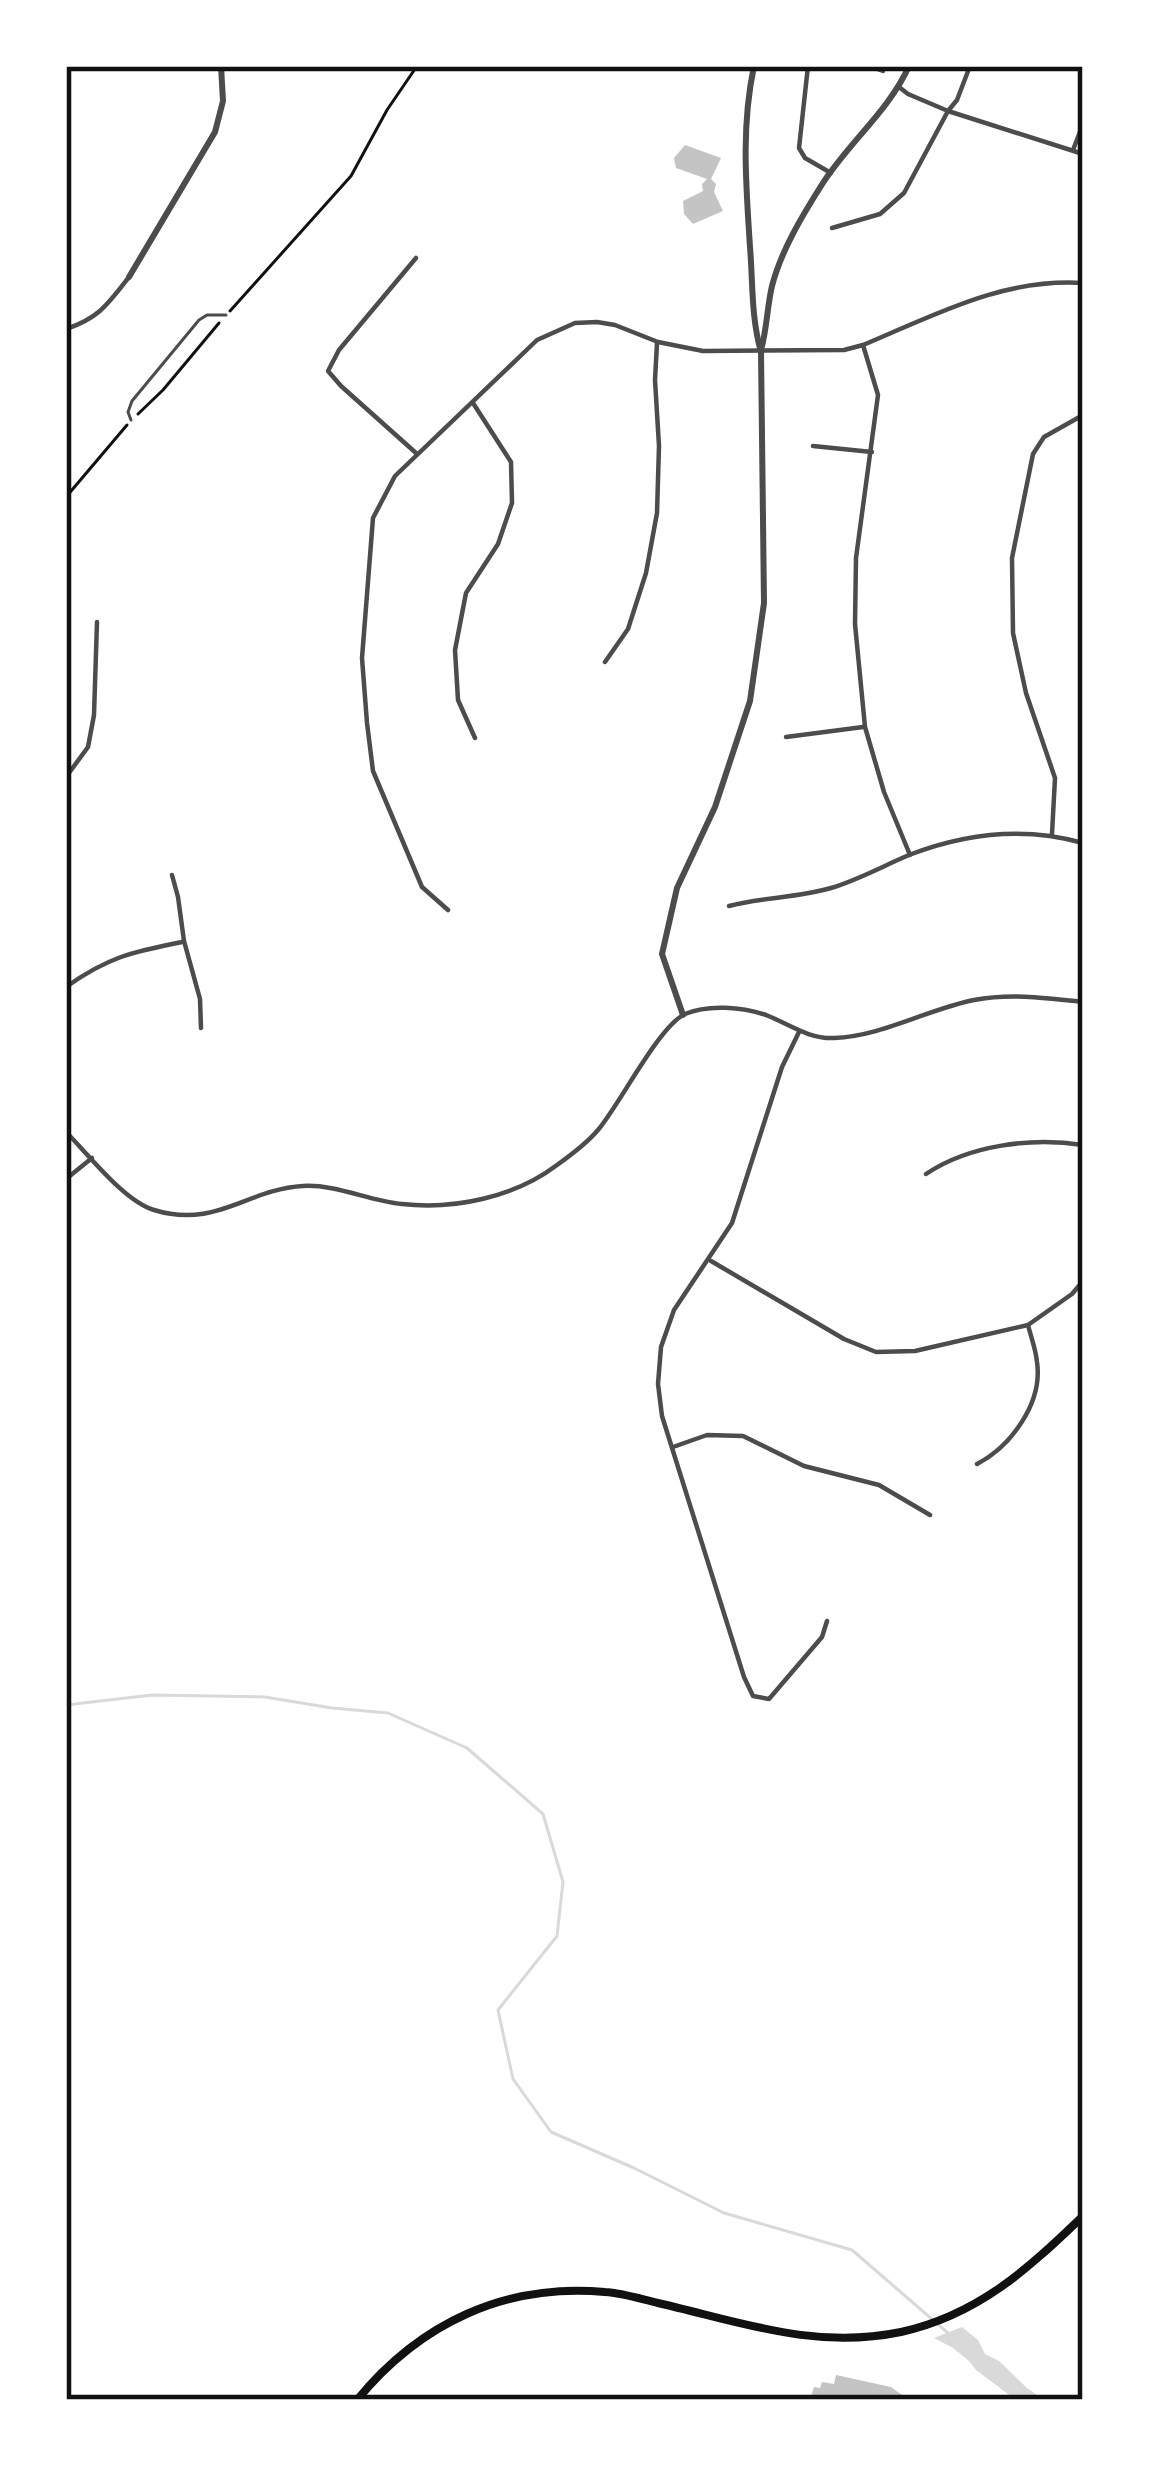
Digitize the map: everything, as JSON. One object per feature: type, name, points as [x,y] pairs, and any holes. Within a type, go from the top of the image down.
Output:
[{"type":"main road","points":[[357,2400],[420,2338],[474,2309],[535,2292],[607,2292],[764,2331],[826,2340],[897,2333],[981,2302],[1022,2274],[1083,2216]]},
{"type":"street","points":[[66,329],[104,309],[149,247],[214,132],[223,101],[220,66]]},
{"type":"street","points":[[683,1015],[662,954],[677,888],[715,807],[750,700],[764,603],[761,352],[754,328],[745,180],[746,104],[754,66]]},
{"type":"street","points":[[808,66],[799,148],[805,158],[830,173]]},
{"type":"street","points":[[869,66],[883,71]]},
{"type":"street","points":[[761,352],[772,287],[785,251],[830,173],[899,87],[910,66]]},
{"type":"street","points":[[832,228],[880,214],[904,193],[957,100],[970,66]]},
{"type":"street","points":[[899,87],[948,111],[1083,154]]},
{"type":"street","points":[[1073,151],[1083,124]]},
{"type":"street","points":[[416,258],[328,370],[416,453]]},
{"type":"street","points":[[448,910],[422,887],[373,771],[362,658],[374,518],[394,476],[416,453],[537,340],[575,323],[615,325],[658,342],[703,351],[821,351],[863,345],[1006,288],[1048,282],[1083,284]]},
{"type":"street","points":[[605,662],[628,629],[646,573],[657,513],[658,342]]},
{"type":"street","points":[[863,345],[878,394],[856,558],[865,727],[884,792],[910,855]]},
{"type":"street","points":[[473,403],[511,462],[512,483],[512,503],[498,544],[466,593],[454,650],[458,700],[475,738]]},
{"type":"street","points":[[1052,834],[1054,778],[1026,693],[1013,633],[1012,557],[1034,454],[1045,437],[1083,415]]},
{"type":"street","points":[[813,446],[872,452]]},
{"type":"street","points":[[66,777],[88,747],[94,715],[97,622]]},
{"type":"street","points":[[786,737],[865,727]]},
{"type":"street","points":[[729,906],[828,889],[910,855],[988,834],[1052,834],[1083,843]]},
{"type":"street","points":[[172,875],[200,999],[201,1028]]},
{"type":"street","points":[[66,987],[96,965],[184,941]]},
{"type":"street","points":[[66,1132],[122,1190],[148,1209],[181,1216],[216,1213],[265,1194],[305,1186],[403,1205],[457,1203],[507,1193],[554,1168],[597,1132],[683,1015],[722,1008],[765,1015],[799,1032],[832,1038],[869,1032],[975,1000],[1025,995],[1083,1002]]},
{"type":"street","points":[[799,1032],[782,1067],[732,1223],[674,1310],[661,1347],[658,1384],[662,1416],[753,1696],[769,1699],[822,1636],[826,1622]]},
{"type":"street","points":[[926,1174],[948,1160],[979,1150],[1083,1144]]},
{"type":"street","points":[[66,1179],[92,1158]]},
{"type":"street","points":[[709,1260],[844,1339],[876,1352],[915,1352],[1028,1325],[1083,1281]]},
{"type":"street","points":[[977,1464],[996,1454],[1033,1402],[1038,1367],[1028,1325]]},
{"type":"street","points":[[673,1447],[707,1436],[742,1436],[804,1466],[879,1485],[930,1515]]},
{"type":"lane","points":[[131,420],[132,401],[199,320],[226,315]]},
{"type":"path","points":[[66,497],[351,176],[417,66]]},
{"type":"shaded area","points":[[962,2327],[978,2340],[985,2354],[1044,2400],[1016,2400],[934,2338]]},
{"type":"building","points":[[685,145],[721,158],[711,179],[723,211],[693,224],[684,214],[683,201],[703,191],[707,179],[676,168],[674,158]]},
{"type":"building","points":[[836,2375],[891,2387],[909,2400],[810,2400],[814,2387],[820,2388],[822,2382],[834,2384]]},
{"type":"waterway","points":[[66,1705],[152,1695],[265,1697],[388,1713],[467,1748],[543,1814],[563,1882],[557,1936],[498,2010],[513,2079],[551,2132],[724,2213],[852,2250],[948,2333]]}]
